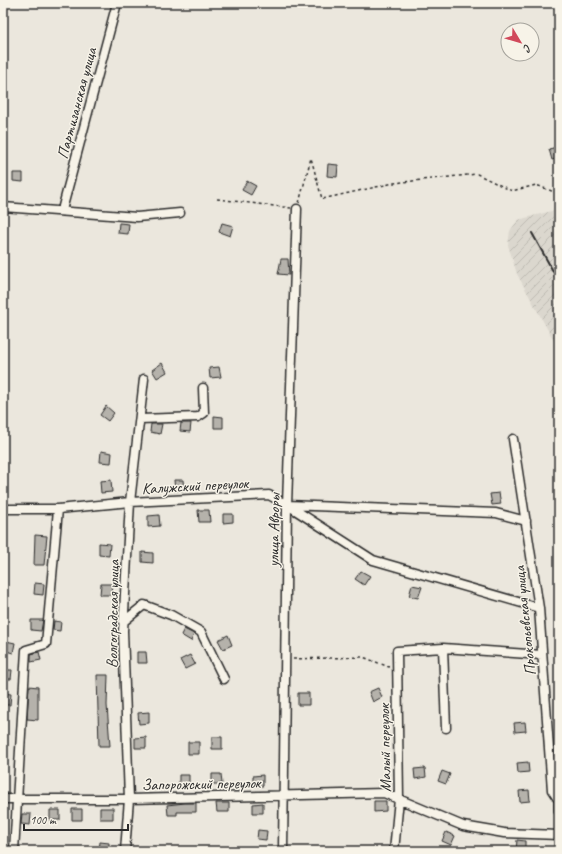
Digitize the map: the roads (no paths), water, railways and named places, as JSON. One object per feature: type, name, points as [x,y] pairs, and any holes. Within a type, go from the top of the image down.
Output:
[{"type":"street","name":"Партизанская улица","points":[[62,210],[117,3]]},
{"type":"street","points":[[3,208],[62,210],[137,217],[180,213]]},
{"type":"street","name":"улица Авроры","points":[[283,851],[287,505],[298,209]]},
{"type":"street","name":"Волгоградская улица","points":[[125,851],[129,799],[123,622],[130,502],[144,379]]},
{"type":"street","points":[[140,419],[198,417],[204,413],[203,388]]},
{"type":"street","name":"Прокопьевская улица","points":[[512,439],[539,608],[552,790],[558,795],[559,811]]},
{"type":"street","name":"Калужский переулок","points":[[6,509],[58,509],[130,502],[269,495],[287,505],[496,513],[526,521]]},
{"type":"street","points":[[287,505],[374,560],[539,608]]},
{"type":"street","points":[[14,851],[26,650],[46,644],[58,509]]},
{"type":"street","points":[[123,622],[144,605],[172,616],[201,632],[224,679]]},
{"type":"street","points":[[446,728],[443,648],[542,655]]},
{"type":"street","name":"Малый переулок","points":[[443,648],[397,651],[399,799],[463,826],[504,833],[559,836]]},
{"type":"street","name":"Запорожский переулок","points":[[3,799],[129,799],[384,793],[399,799]]},
{"type":"street","points":[[394,851],[399,799]]},
{"type":"railway","points":[[532,233],[559,282]]}]
